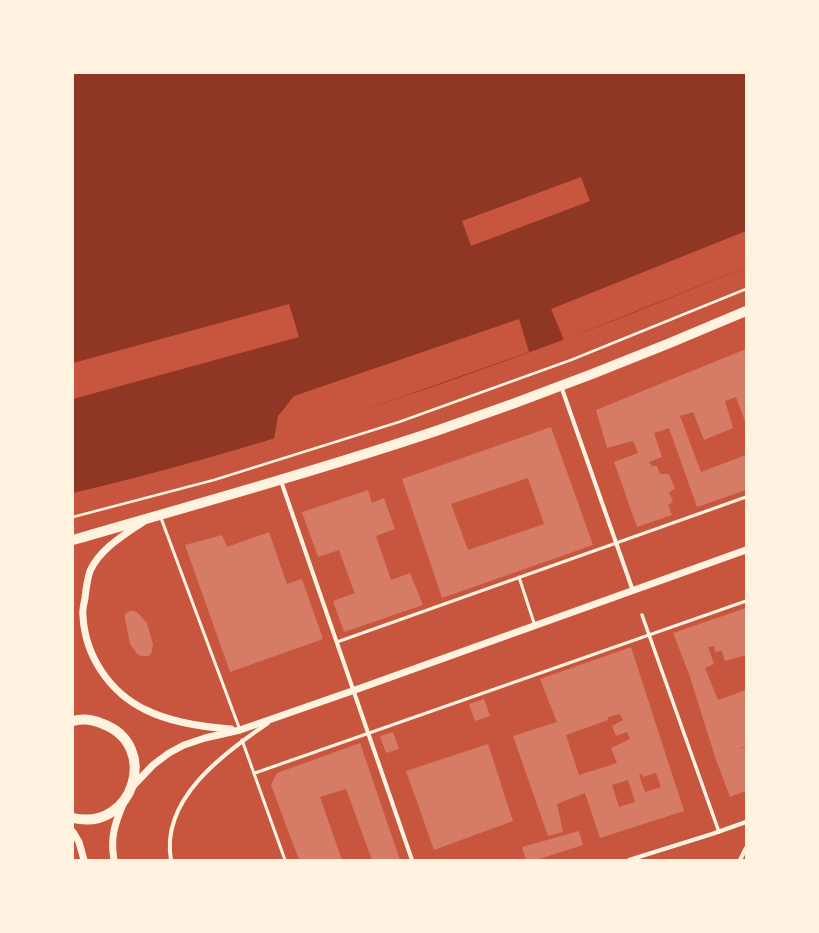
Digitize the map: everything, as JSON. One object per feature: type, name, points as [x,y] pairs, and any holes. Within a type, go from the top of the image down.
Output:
[{"type":"main road","points":[[73,540],[160,516],[436,431],[561,386],[700,331],[746,311]]},
{"type":"main road","points":[[73,721],[94,720],[110,726],[123,737],[132,752],[135,769],[133,786],[125,801],[112,812],[97,818],[81,820],[73,818]]},
{"type":"street","points":[[561,386],[633,591]]},
{"type":"street","points":[[280,479],[355,690],[368,733],[412,860]]},
{"type":"street","points":[[146,520],[103,552],[90,571],[83,616],[88,643],[96,664],[109,683],[127,699],[146,710],[170,719],[194,725],[240,730]]},
{"type":"street","points":[[133,786],[153,765],[184,745],[240,730],[276,718],[746,550]]},
{"type":"street","points":[[642,615],[719,832]]},
{"type":"street","points":[[171,860],[169,849],[172,828],[181,806],[194,785],[216,762],[242,740],[276,718]]},
{"type":"street","points":[[114,860],[113,835],[115,825],[125,801]]},
{"type":"street","points":[[629,860],[746,822]]},
{"type":"street","points":[[73,832],[79,842],[84,860]]},
{"type":"street","points":[[740,860],[746,848]]},
{"type":"lane","points":[[337,642],[746,497]]},
{"type":"lane","points":[[160,516],[240,730]]},
{"type":"lane","points":[[519,577],[535,626]]},
{"type":"lane","points":[[255,773],[746,600]]},
{"type":"lane","points":[[242,740],[285,860]]},
{"type":"path","points":[[73,517],[214,480],[400,422],[571,360],[746,289]]},
{"type":"shaded area","points":[[73,73],[746,73],[746,267],[584,332],[380,405],[197,461],[73,493]]},
{"type":"pier","points":[[581,177],[590,201],[471,246],[462,221]]},
{"type":"pier","points":[[746,231],[746,267],[564,340],[551,309]]},
{"type":"pier","points":[[289,304],[299,337],[73,399],[73,363]]},
{"type":"pier","points":[[519,319],[529,352],[359,412],[274,439],[278,416],[294,396]]},
{"type":"building","points":[[746,349],[746,424],[736,397],[725,401],[733,428],[704,440],[693,412],[680,416],[701,472],[746,455],[746,490],[697,507],[669,428],[654,433],[662,457],[649,462],[652,466],[657,466],[660,474],[669,474],[675,489],[669,492],[673,502],[668,505],[672,515],[637,527],[614,462],[638,453],[633,441],[607,448],[596,410]]},
{"type":"building","points":[[551,427],[593,545],[442,598],[402,479]],"holes":[[[528,478],[544,524],[468,550],[451,504]]]},
{"type":"building","points":[[368,490],[372,503],[384,498],[395,529],[376,536],[391,580],[410,573],[423,605],[344,632],[333,601],[355,593],[339,550],[318,557],[302,512]]},
{"type":"building","points":[[269,532],[287,584],[302,579],[323,639],[230,672],[185,545],[222,535],[227,547]]},
{"type":"building","points":[[746,608],[746,655],[725,661],[722,651],[715,652],[714,646],[708,647],[714,664],[705,668],[718,700],[746,690],[746,746],[736,749],[746,747],[746,791],[730,797],[715,757],[689,674],[673,633]]},
{"type":"building","points":[[130,611],[135,611],[147,623],[153,644],[152,652],[149,656],[141,656],[137,654],[130,644],[125,614]]},
{"type":"building","points":[[631,647],[684,811],[600,838],[585,793],[557,804],[563,832],[548,836],[513,736],[557,722],[540,679]],"holes":[[[620,714],[623,720],[612,726],[616,736],[627,732],[630,739],[611,748],[617,763],[579,775],[566,735],[608,720],[608,717]],[[656,773],[661,787],[645,792],[639,775],[642,774],[643,777]],[[628,780],[635,802],[619,807],[612,785]]]},
{"type":"building","points":[[484,699],[490,716],[475,721],[469,704]]},
{"type":"building","points":[[393,732],[399,749],[386,753],[380,736]]},
{"type":"building","points":[[360,743],[400,860],[372,860],[346,789],[320,797],[342,860],[299,860],[271,785],[277,773]]},
{"type":"building","points":[[488,744],[513,821],[434,850],[406,771]]},
{"type":"building","points":[[579,831],[583,845],[536,860],[526,860],[522,847]]}]
